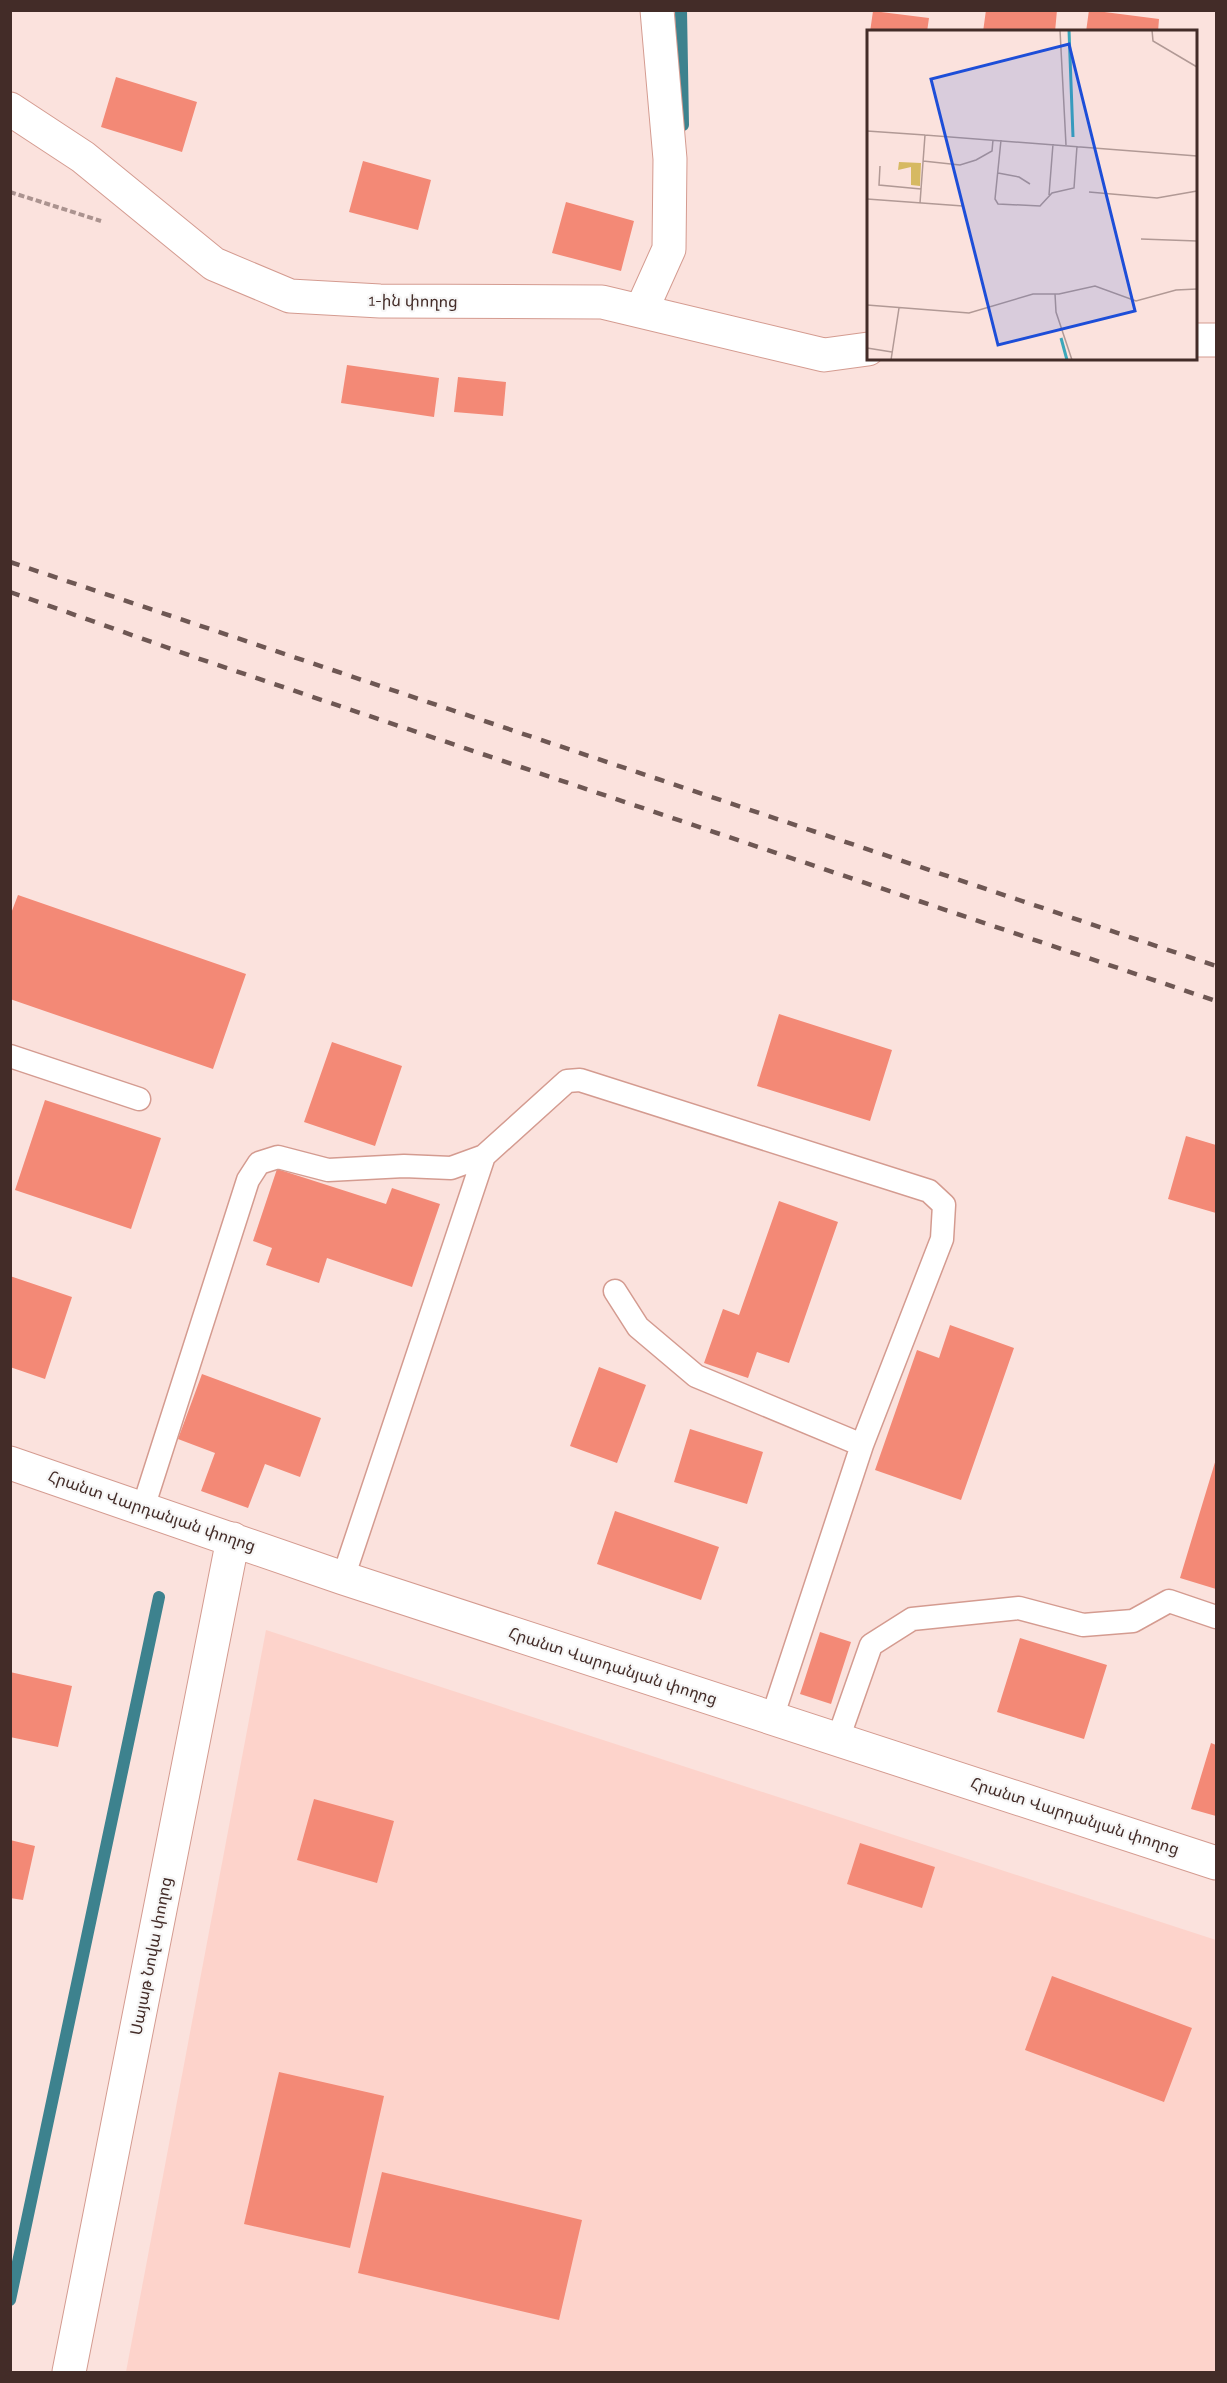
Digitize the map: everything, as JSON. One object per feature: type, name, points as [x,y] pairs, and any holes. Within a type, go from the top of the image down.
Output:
[{"type":"main road","points":[[642,309],[669,249],[670,159],[657,10]]},
{"type":"main road","name":"1-ին փողոց","points":[[10,109],[83,157],[214,264],[290,296],[380,301],[602,302],[642,309],[824,355],[867,349]]},
{"type":"main road","points":[[1197,340],[1216,340]]},
{"type":"main road","name":"Հրանտ Վարդանյան փողոց","points":[[10,1463],[343,1578],[1216,1863]]},
{"type":"main road","name":"Սայաթ Նովա փողոց","points":[[69,2373],[233,1539]]},
{"type":"lane","points":[[10,1056],[139,1099]]},
{"type":"lane","points":[[143,1508],[248,1180],[259,1163],[278,1157],[328,1170],[404,1166],[452,1168],[484,1156],[567,1081],[580,1080],[929,1191],[944,1205],[942,1239],[862,1445],[772,1718]]},
{"type":"lane","points":[[343,1578],[484,1156]]},
{"type":"lane","points":[[615,1291],[638,1327],[696,1376],[862,1445]]},
{"type":"lane","points":[[838,1739],[872,1645],[912,1619],[1018,1608],[1083,1625],[1132,1621],[1169,1600],[1216,1617]]},
{"type":"path","points":[[10,192],[101,221]]},
{"type":"shaded area","points":[[266,1630],[1216,1940],[1216,2372],[126,2372]]},
{"type":"building","points":[[986,10],[1057,10],[1055,30],[983,30]]},
{"type":"building","points":[[1089,10],[1159,19],[1158,30],[1086,30]]},
{"type":"building","points":[[873,11],[929,18],[927,30],[870,30]]},
{"type":"building","points":[[116,77],[197,102],[182,152],[101,127]]},
{"type":"building","points":[[363,161],[431,180],[418,230],[349,212]]},
{"type":"building","points":[[566,202],[634,221],[621,271],[552,253]]},
{"type":"building","points":[[347,365],[439,378],[434,417],[341,403]]},
{"type":"building","points":[[458,377],[506,382],[503,416],[454,412]]},
{"type":"building","points":[[18,895],[246,974],[213,1069],[10,999],[10,916]]},
{"type":"building","points":[[779,1014],[892,1050],[870,1121],[757,1086]]},
{"type":"building","points":[[332,1042],[402,1066],[375,1146],[304,1122]]},
{"type":"building","points":[[45,1100],[161,1138],[131,1229],[15,1190]]},
{"type":"building","points":[[1186,1136],[1216,1145],[1216,1213],[1168,1199]]},
{"type":"building","points":[[277,1169],[386,1204],[392,1188],[440,1204],[412,1287],[327,1258],[319,1283],[266,1265],[272,1248],[253,1241]]},
{"type":"building","points":[[779,1201],[838,1222],[789,1363],[757,1352],[748,1378],[704,1363],[723,1309],[739,1315]]},
{"type":"building","points":[[10,1276],[72,1297],[45,1379],[10,1367]]},
{"type":"building","points":[[950,1325],[1014,1348],[961,1500],[875,1470],[917,1350],[939,1358]]},
{"type":"building","points":[[599,1367],[646,1385],[617,1463],[570,1446]]},
{"type":"building","points":[[202,1374],[321,1418],[300,1477],[265,1464],[248,1508],[201,1491],[215,1453],[178,1439]]},
{"type":"building","points":[[690,1429],[763,1452],[747,1504],[674,1482]]},
{"type":"building","points":[[1216,1459],[1216,1589],[1180,1578]]},
{"type":"building","points":[[615,1511],[719,1547],[701,1600],[597,1564]]},
{"type":"building","points":[[820,1632],[851,1642],[831,1704],[800,1694]]},
{"type":"building","points":[[1020,1638],[1107,1665],[1084,1739],[997,1712]]},
{"type":"building","points":[[10,1672],[72,1686],[58,1747],[10,1737]]},
{"type":"building","points":[[1211,1743],[1216,1745],[1216,1816],[1191,1809]]},
{"type":"building","points":[[314,1799],[394,1821],[377,1883],[297,1860]]},
{"type":"building","points":[[10,1840],[35,1846],[23,1900],[10,1898]]},
{"type":"building","points":[[860,1843],[935,1867],[922,1908],[847,1884]]},
{"type":"building","points":[[1052,1976],[1192,2028],[1164,2102],[1025,2050]]},
{"type":"building","points":[[279,2072],[384,2096],[350,2248],[244,2224]]},
{"type":"building","points":[[382,2172],[582,2220],[559,2320],[358,2273]]},
{"type":"waterway","points":[[681,10],[683,125]]},
{"type":"waterway","points":[[10,2300],[159,1597]]},
{"type":"railway","points":[[10,562],[1216,966]]},
{"type":"railway","points":[[10,592],[197,658],[1216,1001]]}]
